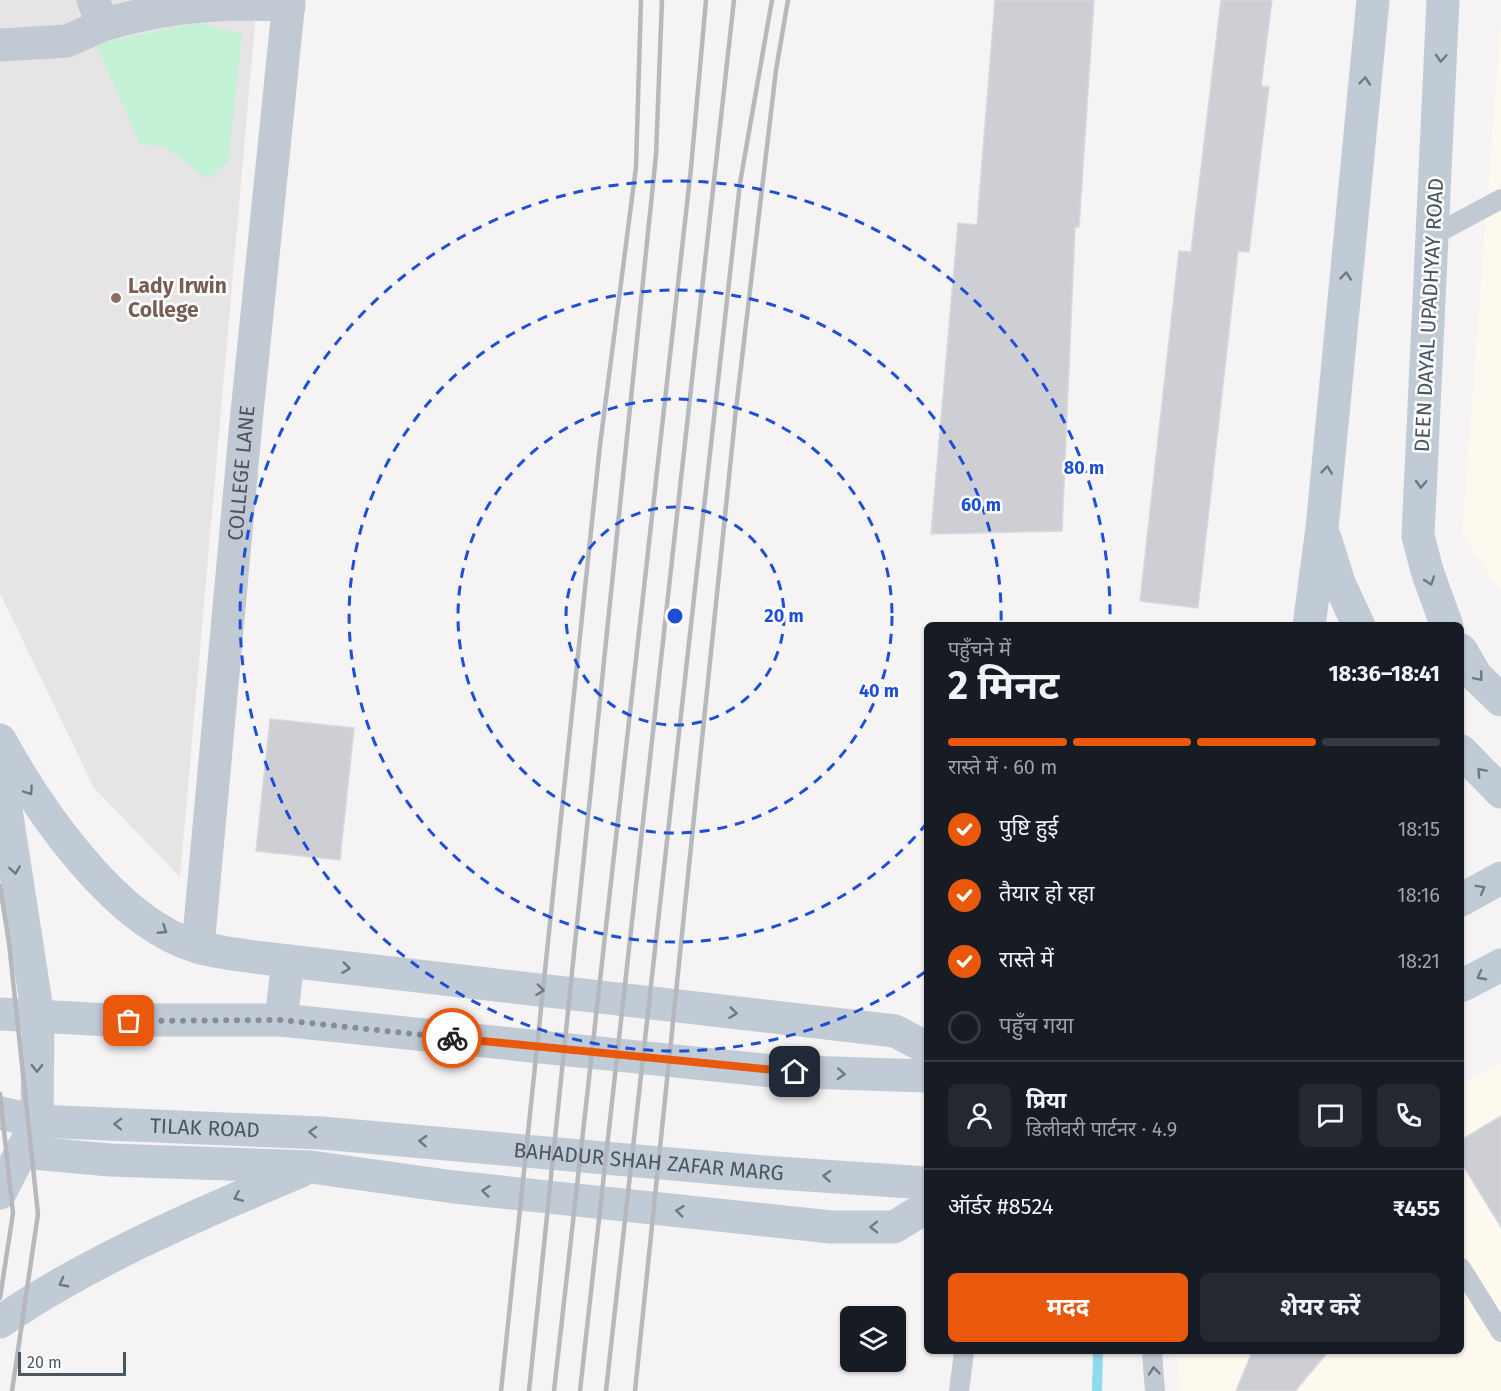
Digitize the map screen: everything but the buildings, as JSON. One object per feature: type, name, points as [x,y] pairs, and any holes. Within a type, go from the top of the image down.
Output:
[{"type":"main road","points":[[1310,622],[1322,528],[1373,0]]},
{"type":"main road","name":"DEEN DAYAL UPADHYAY ROAD","points":[[1443,0],[1418,536],[1428,574],[1446,622]]},
{"type":"main road","points":[[1322,528],[1339,583],[1357,622]]},
{"type":"main road","points":[[1464,655],[1476,676],[1501,700]]},
{"type":"main road","points":[[0,740],[31,794],[92,872],[132,909],[177,939],[198,947],[288,962],[895,1031],[924,1046]]},
{"type":"main road","points":[[1464,754],[1501,792]]},
{"type":"main road","points":[[0,771],[38,1016],[37,1121],[0,1193]]},
{"type":"main road","points":[[1464,898],[1501,878]]},
{"type":"main road","points":[[281,1020],[288,962]]},
{"type":"main road","points":[[1464,984],[1501,965]]},
{"type":"main road","points":[[0,1014],[109,1020],[281,1020],[772,1071],[924,1076]]},
{"type":"main road","name":"TILAK ROAD","points":[[0,1113],[37,1121],[371,1137]]},
{"type":"main road","name":"BAHADUR SHAH ZAFAR MARG","points":[[371,1137],[763,1172],[924,1182]]},
{"type":"main road","points":[[21,1152],[110,1160],[311,1167],[454,1187],[831,1227],[894,1227],[924,1209]]},
{"type":"main road","points":[[0,1322],[35,1298],[111,1259],[223,1204],[311,1167]]},
{"type":"street","points":[[0,45],[67,41],[98,12],[289,3]]},
{"type":"street","name":"COLLEGE LANE","points":[[198,947],[246,422],[289,3]]},
{"type":"lane","points":[[1432,236],[1501,199]]},
{"type":"lane","points":[[1464,1273],[1501,1332]]},
{"type":"lane","points":[[959,1391],[964,1354]]},
{"type":"lane","points":[[1152,1354],[1155,1391]]},
{"type":"shaded area","name":"Lady Irwin College","points":[[0,0],[257,0],[180,877],[94,788],[0,593]]},
{"type":"shaded area","points":[[1501,19],[1501,592],[1462,535]]},
{"type":"shaded area","points":[[1501,1062],[1501,1391],[1180,1391],[1177,1354],[1464,1354],[1464,1083]]},
{"type":"green space","points":[[197,23],[242,34],[228,162],[207,179],[166,147],[140,144],[96,44]]},
{"type":"waterway","points":[[1097,1391],[1098,1354]]},
{"type":"railway","points":[[501,1391],[600,445],[636,167],[641,0]]},
{"type":"railway","points":[[529,1391],[656,155],[662,0]]},
{"type":"railway","points":[[554,1391],[691,168],[706,0]]},
{"type":"railway","points":[[580,1391],[734,0]]},
{"type":"railway","points":[[606,1391],[740,183],[772,0]]},
{"type":"railway","points":[[635,1391],[736,409],[776,70],[788,0]]},
{"type":"railway","points":[[0,886],[9,943],[38,1214],[12,1391]]},
{"type":"railway","points":[[0,1094],[13,1213],[0,1298]]},
{"type":"way so far","points":[[129,1021],[281,1020],[452,1038]]},
{"type":"place","name":"Lady Irwin College","points":[[116,298]]},
{"type":"route","points":[[452,1038],[795,1072]]}]
